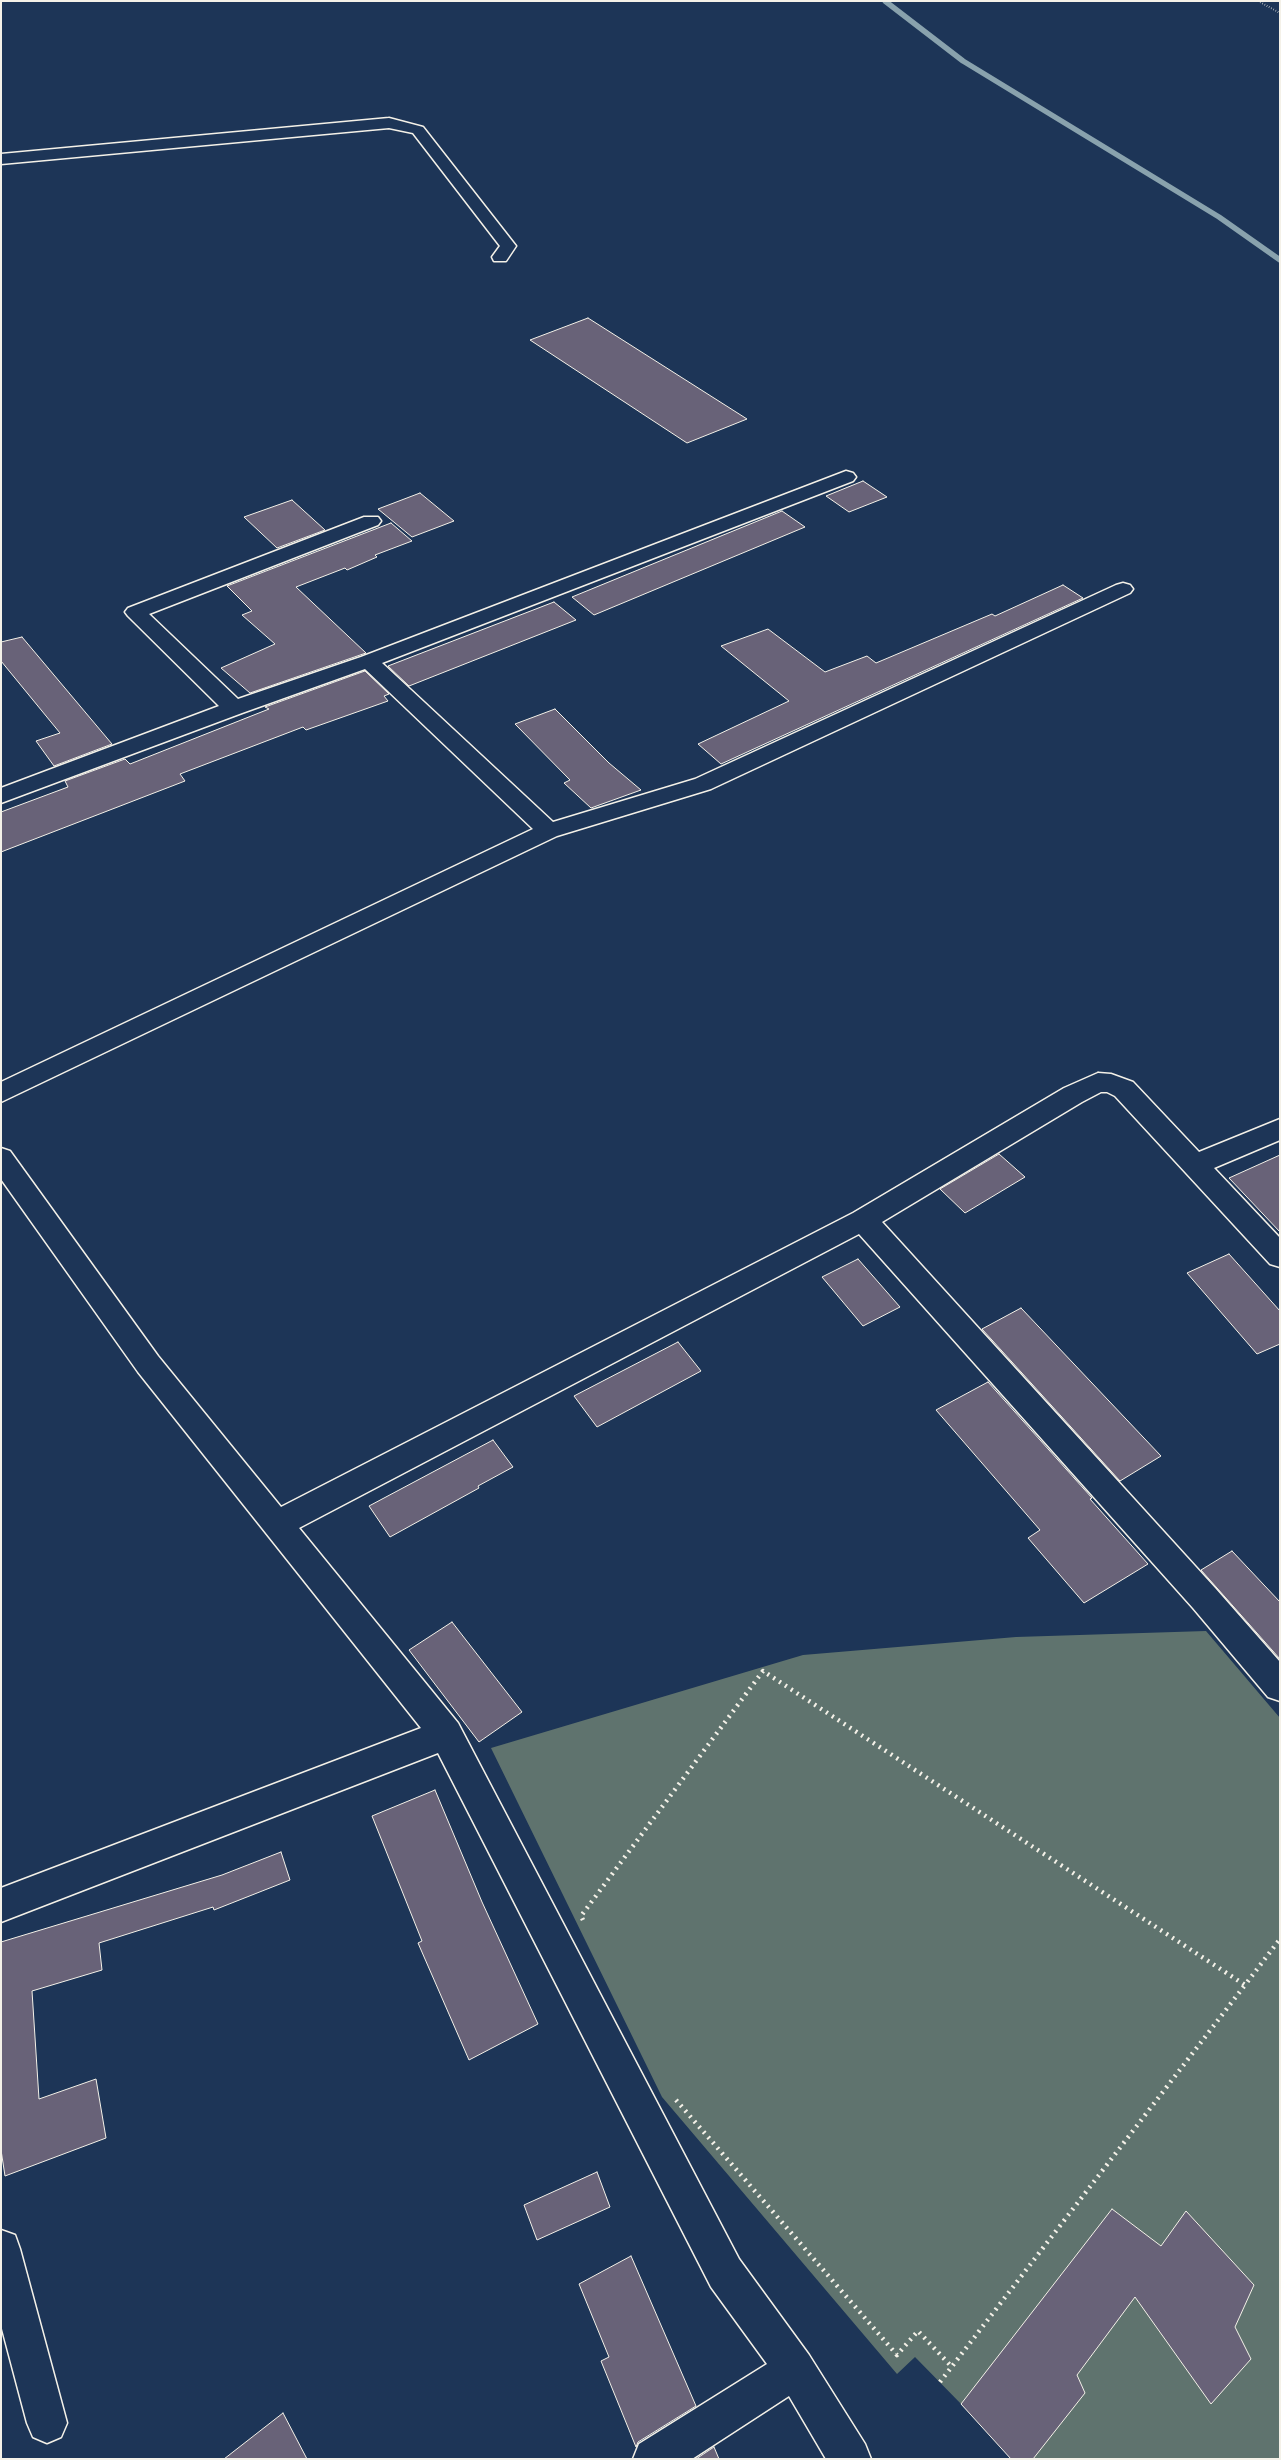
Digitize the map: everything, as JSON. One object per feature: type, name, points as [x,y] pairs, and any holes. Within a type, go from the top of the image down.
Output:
[{"type":"street","points":[[1,160],[389,123],[418,130],[508,246],[500,257]]},
{"type":"street","points":[[1,796],[234,708],[368,661],[846,477]]},
{"type":"street","points":[[234,708],[135,612],[371,521]]},
{"type":"street","points":[[1,1093],[549,831],[703,784],[1123,589]]},
{"type":"street","points":[[368,661],[549,831]]},
{"type":"street","points":[[276,1524],[863,1220],[1098,1082],[1111,1083],[1124,1088],[1280,1256]]},
{"type":"street","points":[[1196,1164],[1280,1129]]},
{"type":"street","points":[[1,1158],[148,1364],[446,1734],[725,2273],[795,2368],[850,2459]]},
{"type":"street","points":[[863,1220],[1198,1590],[1280,1686]]},
{"type":"street","points":[[1,1905],[446,1734]]},
{"type":"street","points":[[1,2249],[47,2423]]},
{"type":"street","points":[[654,2459],[795,2368]]},
{"type":"path","points":[[1258,1],[1280,13]]},
{"type":"path","points":[[585,1925],[581,1916],[763,1671],[1245,1985]]},
{"type":"path","points":[[940,2382],[1280,1939]]},
{"type":"path","points":[[669,2092],[897,2355],[918,2330],[952,2367]]},
{"type":"green space","points":[[1206,1631],[1280,1718],[1280,2459],[1015,2459],[915,2357],[897,2374],[662,2097],[491,1748],[803,1655],[1016,1637]]},
{"type":"building","points":[[588,318],[747,419],[687,443],[530,340]]},
{"type":"building","points":[[863,481],[887,497],[849,512],[826,496]]},
{"type":"building","points":[[420,493],[454,521],[412,537],[378,509]]},
{"type":"building","points":[[292,500],[325,530],[277,548],[244,517]]},
{"type":"building","points":[[782,511],[805,527],[594,615],[572,597]]},
{"type":"building","points":[[391,523],[412,541],[375,555],[377,557],[347,570],[345,568],[296,587],[366,653],[250,693],[221,668],[275,644],[242,615],[252,611],[227,586]]},
{"type":"building","points":[[1063,585],[1083,598],[721,764],[698,744],[789,701],[721,646],[768,629],[825,672],[867,656],[876,663],[992,614],[995,616]]},
{"type":"building","points":[[554,602],[576,620],[409,686],[388,666]]},
{"type":"building","points":[[22,637],[112,744],[54,766],[36,741],[60,733],[1,661],[1,642]]},
{"type":"building","points":[[365,671],[389,694],[384,696],[388,701],[306,730],[303,727],[180,774],[185,781],[1,852],[1,812],[68,787],[65,781],[125,759],[130,764],[269,709],[265,707]]},
{"type":"building","points":[[555,709],[609,763],[641,790],[591,808],[564,783],[570,780],[515,724]]},
{"type":"building","points":[[999,1154],[1025,1177],[965,1213],[940,1189]]},
{"type":"building","points":[[1280,1155],[1280,1232],[1229,1178]]},
{"type":"building","points":[[1229,1254],[1280,1311],[1280,1344],[1257,1354],[1187,1273]]},
{"type":"building","points":[[858,1259],[900,1307],[863,1326],[822,1277]]},
{"type":"building","points":[[1021,1308],[1161,1456],[1120,1481],[982,1329]]},
{"type":"building","points":[[678,1342],[701,1371],[597,1427],[574,1396]]},
{"type":"building","points":[[988,1382],[1092,1498],[1090,1499],[1148,1564],[1084,1603],[1028,1538],[1040,1530],[936,1410]]},
{"type":"building","points":[[493,1440],[513,1467],[390,1537],[369,1506]]},
{"type":"building","points":[[1232,1551],[1280,1602],[1280,1659],[1201,1570]]},
{"type":"building","points":[[452,1622],[522,1712],[479,1742],[409,1650]]},
{"type":"building","points":[[435,1790],[482,1902],[538,2024],[469,2060],[418,1943],[422,1941],[372,1816]]},
{"type":"building","points":[[281,1852],[290,1880],[214,1910],[213,1907],[99,1943],[102,1970],[32,1991],[39,2099],[96,2079],[106,2138],[5,2176],[1,2150],[1,1942],[222,1875]]},
{"type":"building","points":[[597,2172],[610,2207],[537,2240],[524,2205]]},
{"type":"building","points":[[1112,2209],[1161,2246],[1186,2211],[1254,2285],[1235,2327],[1251,2359],[1211,2404],[1135,2297],[1077,2375],[1085,2393],[1033,2459],[1011,2459],[961,2404]]},
{"type":"building","points":[[631,2256],[696,2406],[638,2442],[636,2447],[601,2361],[609,2357],[579,2284]]},
{"type":"building","points":[[283,2413],[307,2459],[224,2459]]},
{"type":"building","points":[[714,2447],[719,2459],[696,2459]]},
{"type":"waterway","points":[[885,1],[963,61],[1219,217],[1280,260]]}]
